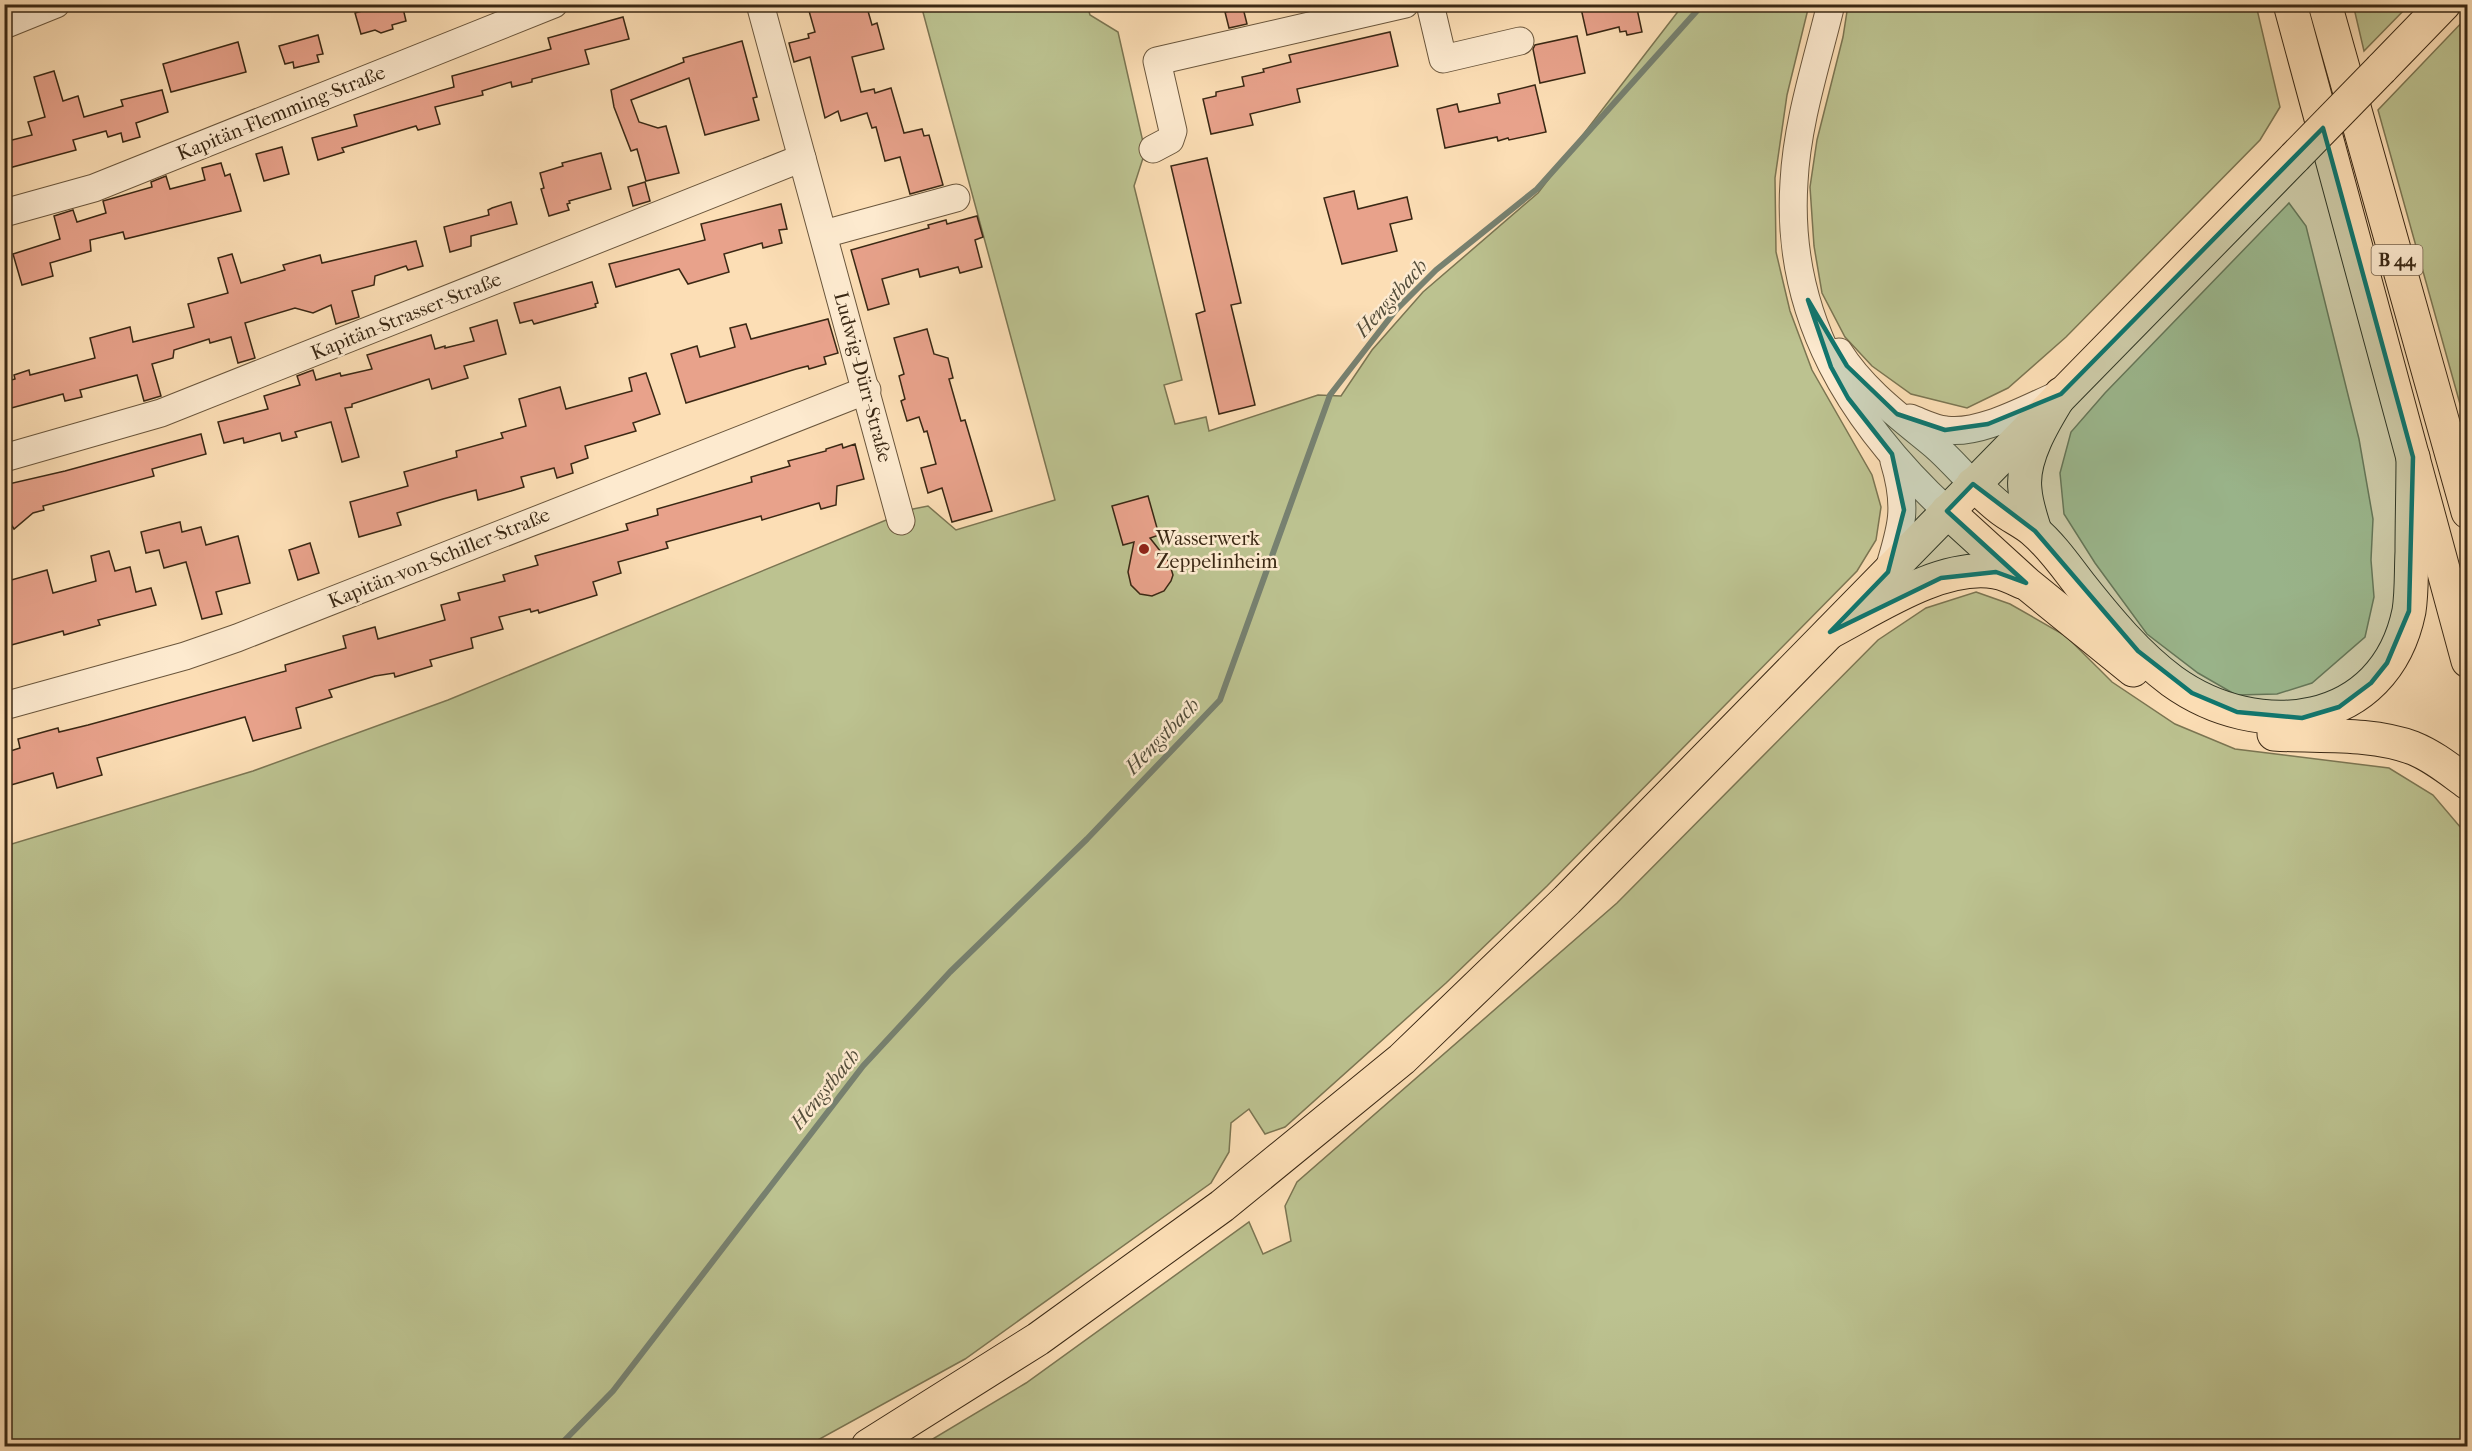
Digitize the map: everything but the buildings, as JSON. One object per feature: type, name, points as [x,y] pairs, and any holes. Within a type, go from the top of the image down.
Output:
[{"type":"main road","name":"B 44","points":[[2290,4],[2468,661]]},
{"type":"main road","name":"B 44","points":[[2325,4],[2468,512]]},
{"type":"main road","points":[[868,1446],[1038,1339],[1222,1206],[1402,1059],[1523,944],[2444,4]]},
{"type":"main road","points":[[2035,531],[2024,488],[2026,471],[2040,428],[2061,394]]},
{"type":"main road","points":[[1973,484],[2000,508],[2035,531],[2103,614],[2138,651],[2174,682],[2214,704],[2236,712],[2280,719],[2302,718],[2339,707],[2371,683],[2387,663],[2400,638],[2409,611],[2414,457]]},
{"type":"main road","points":[[1947,511],[2026,583],[2143,678],[2201,714],[2265,733],[2384,741],[2411,748],[2432,757],[2468,783]]},
{"type":"main road","points":[[1830,632],[1916,588],[1941,578],[1968,572],[1996,572],[2026,583]]},
{"type":"street","points":[[4,25],[56,4]]},
{"type":"street","name":"Kapitän-Flemming-Straße","points":[[4,213],[94,188],[555,4]]},
{"type":"street","name":"Ludwig-Dürr-Straße","points":[[760,4],[902,521]]},
{"type":"street","points":[[1430,4],[1443,58],[1520,41]]},
{"type":"street","points":[[1831,4],[1806,110],[1794,183],[1796,244],[1808,300],[1815,330],[1848,398],[1914,481],[1947,511]]},
{"type":"street","points":[[1153,149],[1170,140],[1173,131],[1157,62],[1396,6]]},
{"type":"street","name":"Kapitän-Strasser-Straße","points":[[4,458],[161,413],[802,158]]},
{"type":"street","points":[[824,234],[956,198]]},
{"type":"street","points":[[1808,300],[1847,366],[1872,393],[1937,448],[1973,484]]},
{"type":"street","name":"Kapitän-von-Schiller-Straße","points":[[4,706],[185,656],[228,641],[867,390]]},
{"type":"street","points":[[1897,414],[1945,430],[1966,430],[1988,424],[2061,394]]},
{"type":"street","points":[[1888,572],[1904,510],[1901,485],[1892,454]]},
{"type":"highlighted area","points":[[2323,128],[2413,457],[2409,611],[2387,663],[2371,683],[2339,707],[2302,718],[2237,712],[2192,693],[2138,651],[2035,531],[1973,484],[1947,511],[2026,583],[1996,572],[1941,578],[1830,632],[1888,572],[1904,510],[1892,454],[1848,398],[1831,367],[1808,300],[1847,366],[1897,414],[1945,430],[1988,424],[2061,394]]},
{"type":"green space","points":[[2353,4],[2409,4],[2409,5],[2364,51]]},
{"type":"green space","points":[[921,5],[1087,5],[1090,15],[1118,32],[1143,142],[1144,155],[1134,186],[1182,380],[1164,385],[1175,424],[1206,417],[1209,431],[1318,395],[1341,396],[1372,350],[1423,292],[1538,193],[1683,5],[1809,5],[1787,95],[1775,178],[1776,252],[1790,311],[1812,370],[1872,475],[1881,507],[1876,540],[1857,571],[1547,886],[1446,983],[1285,1127],[1265,1134],[1249,1109],[1231,1123],[1229,1152],[1211,1183],[965,1359],[807,1446],[5,1446],[5,846],[253,771],[448,700],[913,509],[928,506],[956,530],[1055,500]]},
{"type":"green space","points":[[1848,5],[2256,5],[2280,107],[2260,140],[2066,337],[2008,388],[1967,408],[1911,394],[1872,366],[1845,337],[1822,293],[1814,246],[1810,187],[1817,140],[1843,37]]},
{"type":"green space","points":[[2467,17],[2467,429],[2378,110]]},
{"type":"green space","points":[[2289,203],[2306,226],[2359,439],[2373,519],[2371,560],[2374,597],[2365,637],[2312,683],[2277,694],[2236,695],[2198,673],[2147,634],[2095,563],[2064,514],[2060,473],[2071,432],[2105,393]]},
{"type":"green space","points":[[1976,592],[2010,604],[2066,636],[2112,682],[2175,724],[2235,749],[2389,768],[2433,795],[2467,835],[2467,1446],[921,1446],[1026,1383],[1249,1222],[1263,1254],[1291,1241],[1285,1206],[1297,1182],[1617,903],[1878,640],[1926,608]]},
{"type":"waterway","name":"Hengstbach","points":[[559,1446],[613,1391],[863,1066],[950,972],[1087,839],[1220,700],[1330,395],[1396,310],[1436,270],[1537,189],[1703,4]]},
{"type":"place","name":"Wasserwerk Zeppelinheim","points":[[1144,549]]}]
